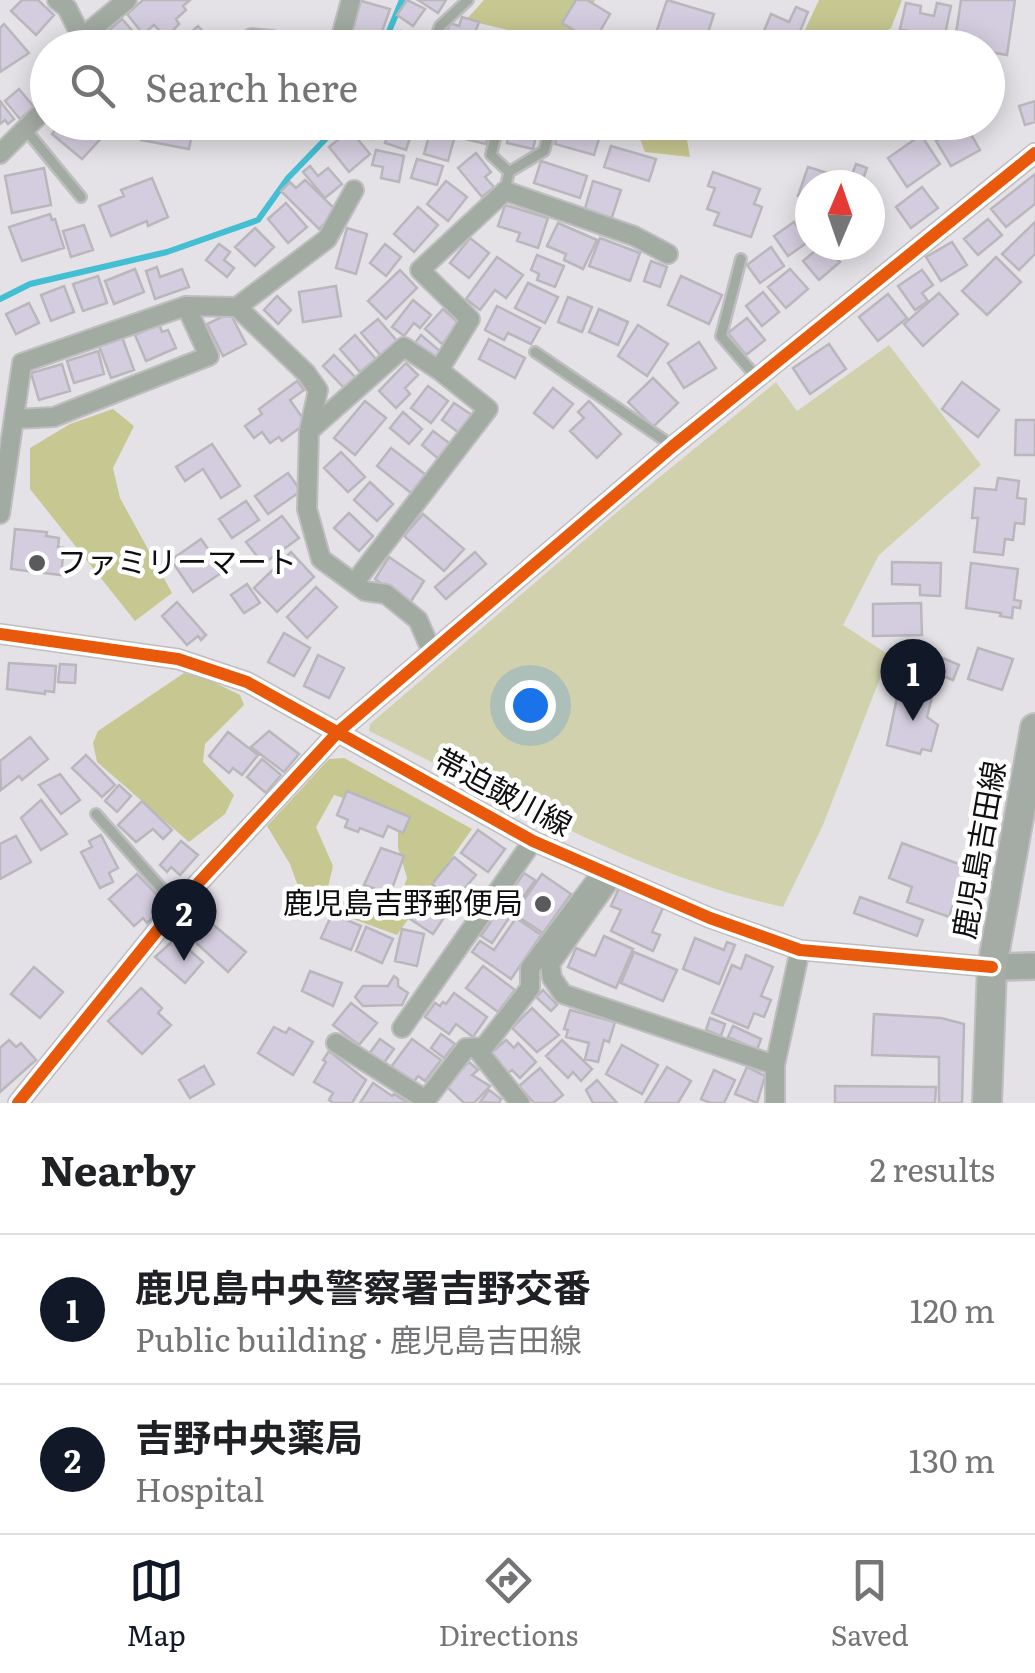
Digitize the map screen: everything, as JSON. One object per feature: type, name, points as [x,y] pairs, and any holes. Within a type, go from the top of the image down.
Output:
[{"type":"main road","name":"鹿児島吉田線","points":[[987,1103],[992,967],[1035,728]]},
{"type":"main road","points":[[992,967],[1035,966]]},
{"type":"street","points":[[58,0],[79,30]]},
{"type":"street","points":[[92,30],[127,0]]},
{"type":"street","points":[[343,30],[351,0]]},
{"type":"street","points":[[0,154],[30,126]]},
{"type":"street","points":[[18,1103],[177,906],[338,732],[673,446],[1035,153]]},
{"type":"street","points":[[439,370],[470,319],[420,270],[507,182],[668,254]]},
{"type":"street","points":[[0,514],[22,362],[186,306],[237,307],[327,239],[354,190]]},
{"type":"street","points":[[15,419],[54,417],[209,356],[186,306]]},
{"type":"street","points":[[237,307],[306,373],[318,390],[309,431],[307,509],[321,559],[366,591],[386,594],[418,620],[431,650]]},
{"type":"street","points":[[309,431],[404,348],[488,409],[356,582]]},
{"type":"street","name":"帯迫皷川線","points":[[0,634],[178,659],[246,682],[533,841],[710,918],[800,950],[992,967]]},
{"type":"street","points":[[402,1028],[533,841]]},
{"type":"street","points":[[336,1043],[426,1100],[466,1048],[484,1047],[530,988],[530,968],[608,873]]},
{"type":"street","points":[[608,873],[550,964],[552,978],[564,994],[775,1065]]},
{"type":"street","points":[[775,1103],[775,1065],[800,950]]},
{"type":"street","points":[[476,1048],[520,1103]]},
{"type":"lane","points":[[439,30],[468,0]]},
{"type":"lane","points":[[26,130],[30,135]]},
{"type":"lane","points":[[34,140],[81,196]]},
{"type":"lane","points":[[495,140],[491,155],[507,182],[544,151],[547,140]]},
{"type":"lane","points":[[741,259],[720,336],[758,379]]},
{"type":"lane","points":[[535,352],[673,446]]},
{"type":"lane","points":[[96,814],[177,906]]},
{"type":"green space","points":[[484,0],[595,0],[580,30],[507,30],[466,20]]},
{"type":"green space","points":[[819,0],[902,0],[887,30],[805,30]]},
{"type":"green space","points":[[641,140],[687,140],[690,157],[645,152]]},
{"type":"green space","points":[[889,345],[981,465],[879,555],[843,625],[889,655],[823,825],[783,907],[730,893],[624,855],[369,731],[370,724],[623,507],[776,382],[797,411]]},
{"type":"green space","points":[[113,409],[134,426],[113,468],[120,498],[172,593],[135,621],[30,489],[30,448],[70,424]]},
{"type":"green space","points":[[184,673],[205,678],[240,695],[244,705],[205,744],[203,762],[234,795],[225,814],[189,842],[97,762],[93,743],[98,731]]},
{"type":"green space","points":[[344,758],[472,829],[397,935],[320,907],[327,897],[370,908],[397,906],[407,878],[398,848],[398,816],[334,795],[316,827],[333,866],[328,887],[300,892],[290,864],[267,826],[329,759]]},
{"type":"building","points":[[22,0],[38,0],[54,15],[40,30],[31,30],[11,11]]},
{"type":"building","points":[[143,0],[190,0],[183,6],[186,10],[176,19],[179,24],[173,30],[159,30],[154,25],[140,30],[127,14]]},
{"type":"building","points":[[358,0],[390,9],[383,30],[348,30]]},
{"type":"building","points":[[407,0],[425,9],[413,26],[397,15]]},
{"type":"building","points":[[418,0],[446,0],[438,13]]},
{"type":"building","points":[[576,0],[587,0],[610,14],[601,30],[574,30],[562,23]]},
{"type":"building","points":[[667,0],[714,14],[709,30],[657,30]]},
{"type":"building","points":[[961,0],[1015,0],[1007,55],[1005,30],[957,30]]},
{"type":"building","points":[[906,3],[921,6],[920,13],[934,16],[937,3],[951,6],[946,30],[900,29]]},
{"type":"building","points":[[796,7],[808,12],[800,30],[764,30],[771,14],[789,22]]},
{"type":"building","points":[[462,17],[479,22],[476,30],[448,30],[450,23],[459,26]]},
{"type":"building","points":[[122,19],[132,30],[109,30]]},
{"type":"building","points":[[4,24],[29,53],[0,72],[0,28]]},
{"type":"building","points":[[19,89],[30,102],[30,110],[20,119],[5,101]]},
{"type":"building","points":[[0,101],[14,119],[8,124],[5,120],[0,124]]},
{"type":"building","points":[[1035,101],[1035,122],[1025,125],[1019,106]]},
{"type":"building","points":[[59,140],[99,140],[82,159]]},
{"type":"building","points":[[141,140],[191,140],[189,149]]},
{"type":"building","points":[[338,140],[358,140],[370,154],[349,172],[329,147]]},
{"type":"building","points":[[386,140],[409,140],[406,150],[385,143]]},
{"type":"building","points":[[428,140],[454,140],[448,161],[424,154]]},
{"type":"building","points":[[508,140],[535,140],[533,149],[507,143]]},
{"type":"building","points":[[556,140],[599,140],[594,155],[555,144]]},
{"type":"building","points":[[914,140],[924,140],[940,164],[907,187],[888,158]]},
{"type":"building","points":[[974,140],[980,150],[951,166],[936,141]]},
{"type":"building","points":[[611,146],[656,159],[649,181],[604,167]]},
{"type":"building","points":[[376,150],[404,156],[399,182],[381,178],[383,167],[372,165]]},
{"type":"building","points":[[476,153],[491,172],[485,177],[494,187],[482,197],[458,168]]},
{"type":"building","points":[[417,159],[443,166],[437,185],[411,178]]},
{"type":"building","points":[[541,161],[587,176],[580,198],[534,183]]},
{"type":"building","points":[[310,166],[318,176],[328,168],[342,184],[325,198],[303,172]]},
{"type":"building","points":[[44,168],[51,205],[12,213],[5,176]]},
{"type":"building","points":[[713,172],[760,189],[754,204],[762,207],[751,237],[714,225],[719,213],[707,209],[715,188],[708,186]]},
{"type":"building","points":[[1035,174],[1035,204],[1006,227],[991,209]]},
{"type":"building","points":[[152,178],[168,217],[111,236],[99,206],[124,196],[121,190]]},
{"type":"building","points":[[305,180],[337,211],[319,229],[281,191],[290,182],[296,188]]},
{"type":"building","points":[[446,181],[467,197],[448,221],[427,204]]},
{"type":"building","points":[[593,181],[621,190],[611,220],[584,212]]},
{"type":"building","points":[[922,187],[938,208],[911,228],[896,207]]},
{"type":"building","points":[[286,203],[307,227],[288,243],[268,219]]},
{"type":"building","points":[[505,205],[548,218],[538,248],[517,241],[520,233],[498,226]]},
{"type":"building","points":[[418,207],[438,225],[414,252],[394,234]]},
{"type":"building","points":[[50,214],[64,248],[22,261],[9,227]]},
{"type":"building","points":[[988,219],[1002,235],[978,255],[964,239]]},
{"type":"building","points":[[794,222],[795,251],[788,256],[774,236]]},
{"type":"building","points":[[1035,222],[1035,254],[1019,270],[1002,254]]},
{"type":"building","points":[[558,223],[597,240],[583,269],[564,260],[566,254],[547,246]]},
{"type":"building","points":[[84,225],[93,250],[71,257],[63,231]]},
{"type":"building","points":[[255,228],[274,247],[255,266],[235,247]]},
{"type":"building","points":[[347,228],[367,234],[356,274],[336,268]]},
{"type":"building","points":[[470,238],[489,253],[469,278],[450,263]]},
{"type":"building","points":[[600,238],[640,253],[630,281],[589,266]]},
{"type":"building","points":[[952,242],[967,265],[941,281],[926,257]]},
{"type":"building","points":[[219,244],[230,252],[224,260],[234,268],[227,277],[206,260]]},
{"type":"building","points":[[385,244],[401,257],[386,276],[370,263]]},
{"type":"building","points":[[771,247],[784,266],[760,283],[747,265]]},
{"type":"building","points":[[537,255],[564,266],[555,287],[537,280],[539,274],[531,270]]},
{"type":"building","points":[[497,257],[523,275],[506,298],[495,290],[480,310],[466,299]]},
{"type":"building","points":[[996,257],[1021,282],[987,315],[962,291]]},
{"type":"building","points":[[838,260],[840,262],[819,280],[803,261]]},
{"type":"building","points":[[651,261],[667,267],[660,287],[644,281]]},
{"type":"building","points":[[157,267],[160,277],[182,269],[189,287],[155,299],[146,271]]},
{"type":"building","points":[[135,269],[144,292],[114,304],[105,281]]},
{"type":"building","points":[[790,269],[808,289],[786,308],[768,287]]},
{"type":"building","points":[[400,270],[417,288],[386,319],[368,301]]},
{"type":"building","points":[[922,270],[933,285],[922,293],[928,301],[915,310],[898,286]]},
{"type":"building","points":[[98,276],[107,303],[83,311],[73,284]]},
{"type":"building","points":[[681,276],[722,295],[709,324],[668,305]]},
{"type":"building","points":[[528,283],[558,297],[545,323],[515,308]]},
{"type":"building","points":[[64,286],[74,312],[51,321],[41,295]]},
{"type":"building","points":[[336,286],[341,316],[303,322],[299,292]]},
{"type":"building","points":[[763,292],[779,312],[762,326],[746,306]]},
{"type":"building","points":[[939,293],[958,314],[923,346],[904,324]]},
{"type":"building","points":[[888,294],[907,318],[878,341],[859,317]]},
{"type":"building","points":[[277,296],[291,310],[278,324],[264,310]]},
{"type":"building","points":[[568,297],[592,307],[582,332],[558,322]]},
{"type":"building","points":[[413,300],[431,315],[420,328],[414,323],[404,336],[392,327]]},
{"type":"building","points":[[29,303],[39,323],[16,334],[6,314]]},
{"type":"building","points":[[497,306],[540,328],[531,344],[508,333],[504,340],[485,330]]},
{"type":"building","points":[[443,309],[460,324],[442,344],[425,329]]},
{"type":"building","points":[[599,309],[628,322],[618,345],[589,332]]},
{"type":"building","points":[[230,313],[246,344],[223,356],[207,324]]},
{"type":"building","points":[[747,318],[765,340],[746,355],[728,333]]},
{"type":"building","points":[[378,319],[398,342],[381,356],[361,333]]},
{"type":"building","points":[[159,324],[162,332],[168,330],[176,348],[146,361],[135,335]]},
{"type":"building","points":[[638,325],[668,344],[647,376],[618,356]]},
{"type":"building","points":[[355,335],[376,359],[360,372],[340,349]]},
{"type":"building","points":[[421,335],[441,352],[433,361],[414,344]]},
{"type":"building","points":[[122,337],[134,370],[111,378],[99,346]]},
{"type":"building","points":[[489,339],[525,358],[515,378],[479,359]]},
{"type":"building","points":[[699,342],[716,368],[684,388],[668,363]]},
{"type":"building","points":[[829,344],[846,369],[810,394],[793,368]]},
{"type":"building","points":[[98,351],[104,374],[74,383],[67,361]]},
{"type":"building","points":[[334,355],[358,380],[347,391],[323,366]]},
{"type":"building","points":[[406,363],[418,375],[405,388],[410,394],[396,408],[379,391]]},
{"type":"building","points":[[62,364],[70,391],[39,400],[31,373]]},
{"type":"building","points":[[653,378],[678,403],[653,427],[628,402]]},
{"type":"building","points":[[297,381],[304,390],[290,400],[306,423],[282,441],[279,437],[270,443],[262,432],[254,438],[245,426],[262,414],[259,409]]},
{"type":"building","points":[[962,382],[999,410],[978,437],[942,409]]},
{"type":"building","points":[[428,386],[448,401],[431,423],[411,408]]},
{"type":"building","points":[[553,388],[573,404],[553,428],[534,413]]},
{"type":"building","points":[[365,401],[386,418],[355,455],[334,438]]},
{"type":"building","points":[[589,401],[621,434],[597,458],[570,431],[584,418],[578,412]]},
{"type":"building","points":[[454,403],[472,415],[459,433],[442,420]]},
{"type":"building","points":[[403,412],[422,429],[409,444],[390,428]]},
{"type":"building","points":[[1016,420],[1035,420],[1035,455],[1015,455]]},
{"type":"building","points":[[433,431],[453,446],[441,461],[422,445]]},
{"type":"building","points":[[212,444],[240,486],[221,498],[203,469],[185,481],[176,467]]},
{"type":"building","points":[[391,448],[426,475],[411,493],[377,466]]},
{"type":"building","points":[[341,452],[365,477],[348,492],[324,468]]},
{"type":"building","points":[[288,473],[301,491],[268,514],[255,496]]},
{"type":"building","points":[[998,478],[1019,481],[1017,498],[1026,499],[1024,524],[1015,523],[1013,540],[1005,539],[1003,555],[974,552],[978,518],[972,518],[975,488],[996,490]]},
{"type":"building","points":[[370,482],[393,504],[377,521],[354,500]]},
{"type":"building","points":[[246,501],[259,520],[232,538],[219,519]]},
{"type":"building","points":[[349,513],[373,536],[359,551],[334,528]]},
{"type":"building","points":[[423,514],[464,549],[444,571],[404,536]]},
{"type":"building","points":[[282,516],[299,538],[263,564],[246,542]]},
{"type":"building","points":[[15,529],[47,532],[46,536],[59,538],[58,547],[64,548],[61,575],[11,569]]},
{"type":"building","points":[[201,539],[224,571],[193,592],[171,560]]},
{"type":"building","points":[[291,552],[314,577],[277,612],[254,588]]},
{"type":"building","points":[[475,552],[486,564],[446,599],[435,587]]},
{"type":"building","points":[[389,557],[424,581],[410,603],[375,579]]},
{"type":"building","points":[[892,562],[941,563],[940,596],[920,595],[920,585],[892,584]]},
{"type":"building","points":[[971,563],[1018,569],[1014,600],[1021,601],[1020,608],[1013,607],[1012,618],[966,608]]},
{"type":"building","points":[[247,584],[260,603],[244,613],[231,595]]},
{"type":"building","points":[[316,587],[337,607],[307,638],[287,617]]},
{"type":"building","points":[[177,602],[206,635],[201,640],[198,636],[187,645],[162,616]]},
{"type":"building","points":[[921,603],[922,635],[873,636],[873,604]]},
{"type":"building","points":[[284,633],[310,648],[294,676],[268,662]]},
{"type":"building","points":[[978,648],[1013,659],[1002,690],[968,679]]},
{"type":"building","points":[[318,655],[344,668],[329,698],[304,686]]},
{"type":"building","points":[[938,656],[959,665],[953,680],[931,671]]},
{"type":"building","points":[[9,663],[56,666],[54,692],[7,689]]},
{"type":"building","points":[[60,664],[76,665],[75,683],[58,682]]},
{"type":"building","points":[[911,686],[933,693],[927,717],[938,725],[931,751],[922,749],[920,754],[887,745],[899,688],[910,691]]},
{"type":"building","points":[[269,731],[299,754],[284,772],[251,747]]},
{"type":"building","points":[[228,732],[258,755],[242,775],[233,768],[229,773],[209,756]]},
{"type":"building","points":[[30,737],[48,759],[22,780],[19,776],[1,790],[0,761]]},
{"type":"building","points":[[86,755],[115,785],[102,797],[72,768]]},
{"type":"building","points":[[262,759],[281,775],[266,793],[247,777]]},
{"type":"building","points":[[60,774],[80,800],[61,814],[39,785]]},
{"type":"building","points":[[119,785],[131,796],[117,812],[105,801]]},
{"type":"building","points":[[347,791],[410,817],[403,833],[388,826],[383,837],[345,827],[348,820],[337,815]]},
{"type":"building","points":[[41,800],[67,834],[41,850],[21,818]]},
{"type":"building","points":[[142,801],[172,830],[163,839],[153,829],[136,842],[118,825]]},
{"type":"building","points":[[478,830],[505,849],[488,872],[461,853]]},
{"type":"building","points":[[101,835],[118,868],[109,873],[113,882],[100,888],[81,852],[92,847],[89,841]]},
{"type":"building","points":[[16,836],[31,862],[0,879],[0,844]]},
{"type":"building","points":[[181,841],[198,855],[180,875],[171,867],[167,872],[160,865]]},
{"type":"building","points":[[902,843],[967,867],[949,917],[907,902],[912,887],[889,878]]},
{"type":"building","points":[[381,848],[404,856],[390,894],[364,885]]},
{"type":"building","points":[[454,857],[476,875],[453,902],[432,884]]},
{"type":"building","points":[[524,873],[535,880],[492,943],[481,936]]},
{"type":"building","points":[[137,874],[166,905],[147,923],[143,918],[134,926],[109,899]]},
{"type":"building","name":"鹿児島吉野郵便局","points":[[542,874],[571,894],[543,933],[514,914]]},
{"type":"building","points":[[619,888],[663,908],[652,932],[660,935],[653,951],[611,931],[621,910],[611,906]]},
{"type":"building","points":[[428,892],[451,907],[433,934],[410,919]]},
{"type":"building","points":[[860,897],[923,920],[917,936],[854,913]]},
{"type":"building","points":[[199,913],[246,952],[228,972],[192,939],[196,936],[186,927]]},
{"type":"building","points":[[332,914],[361,926],[351,950],[321,938]]},
{"type":"building","points":[[516,918],[541,935],[511,979],[472,952],[480,941],[494,950]]},
{"type":"building","points":[[366,927],[393,939],[382,963],[356,951]]},
{"type":"building","points":[[402,929],[424,934],[417,966],[395,961]]},
{"type":"building","points":[[604,936],[633,949],[616,988],[568,967],[576,948],[595,956]]},
{"type":"building","points":[[176,938],[203,962],[185,983],[155,957]]},
{"type":"building","points":[[695,938],[724,950],[727,942],[735,945],[719,984],[683,969]]},
{"type":"building","points":[[634,952],[677,970],[663,1001],[621,983]]},
{"type":"building","points":[[746,955],[773,967],[761,996],[771,1000],[764,1017],[754,1013],[748,1028],[712,1013],[732,965],[741,969]]},
{"type":"building","points":[[483,966],[515,990],[498,1012],[466,988]]},
{"type":"building","points":[[34,967],[63,992],[40,1018],[11,994]]},
{"type":"building","points":[[310,971],[342,983],[333,1006],[302,991]]},
{"type":"building","points":[[394,976],[398,986],[408,993],[402,1005],[363,1006],[355,997],[363,986],[388,986]]},
{"type":"building","points":[[141,988],[162,1008],[158,1013],[171,1025],[142,1054],[108,1021]]},
{"type":"building","points":[[543,990],[557,1005],[551,1011],[536,997]]},
{"type":"building","points":[[454,993],[487,1017],[473,1037],[456,1024],[449,1034],[425,1017],[435,1003],[446,1004]]},
{"type":"building","points":[[351,1003],[377,1023],[359,1045],[333,1025]]},
{"type":"building","points":[[532,1008],[559,1035],[537,1052],[512,1028]]},
{"type":"building","points":[[570,1010],[615,1022],[609,1042],[604,1040],[598,1062],[585,1059],[589,1043],[566,1037],[568,1030],[564,1029]]},
{"type":"building","points":[[874,1014],[941,1018],[964,1024],[962,1103],[939,1103],[939,1057],[872,1055]]},
{"type":"building","points":[[710,1018],[725,1024],[721,1036],[706,1030]]},
{"type":"building","points":[[733,1026],[761,1039],[757,1050],[728,1037]]},
{"type":"building","points":[[274,1027],[286,1033],[289,1028],[313,1042],[293,1075],[258,1053]]},
{"type":"building","points":[[441,1034],[455,1044],[444,1058],[431,1048]]},
{"type":"building","points":[[380,1039],[394,1049],[383,1064],[369,1054]]},
{"type":"building","points":[[412,1039],[441,1060],[425,1081],[418,1076],[413,1083],[391,1067]]},
{"type":"building","points":[[9,1040],[16,1047],[21,1043],[36,1060],[0,1092],[0,1048]]},
{"type":"building","points":[[506,1040],[514,1048],[518,1043],[536,1062],[520,1078],[512,1070],[508,1073],[490,1054]]},
{"type":"building","points":[[562,1040],[592,1069],[581,1081],[573,1072],[568,1078],[546,1056]]},
{"type":"building","points":[[622,1045],[658,1065],[642,1094],[606,1074]]},
{"type":"building","points":[[329,1051],[366,1080],[352,1103],[333,1103],[329,1100],[333,1093],[314,1082]]},
{"type":"building","points":[[469,1062],[478,1070],[472,1075],[490,1086],[474,1103],[464,1103],[446,1086]]},
{"type":"building","points":[[204,1066],[214,1084],[190,1098],[179,1080]]},
{"type":"building","points":[[667,1067],[691,1081],[678,1103],[645,1103]]},
{"type":"building","points":[[747,1067],[765,1076],[757,1103],[735,1094]]},
{"type":"building","points":[[540,1068],[563,1095],[553,1103],[534,1103],[519,1086]]},
{"type":"building","points":[[714,1070],[735,1080],[724,1103],[701,1099]]},
{"type":"building","points":[[597,1080],[617,1103],[593,1103],[586,1090]]},
{"type":"building","points":[[373,1083],[392,1096],[408,1103],[360,1103]]},
{"type":"building","points":[[835,1086],[936,1087],[935,1103],[835,1103]]},
{"type":"building","points":[[489,1090],[501,1099],[499,1103],[480,1102]]},
{"type":"waterway","points":[[390,30],[402,0]]},
{"type":"waterway","points":[[0,299],[30,284],[167,252],[258,220],[288,178],[325,140]]},
{"type":"cycle path","points":[[18,1103],[177,906],[338,732],[673,446],[1035,153]]},
{"type":"cycle path","points":[[0,634],[178,659],[247,682],[533,841],[710,918],[800,950],[992,967]]},
{"type":"place","name":"ファミリーマート","points":[[37,563]]},
{"type":"place","name":"鹿児島中央警察署吉野交番","points":[[913,721]]},
{"type":"place","name":"鹿児島吉野郵便局","points":[[543,904]]},
{"type":"place","name":"吉野中央薬局","points":[[184,961]]}]
